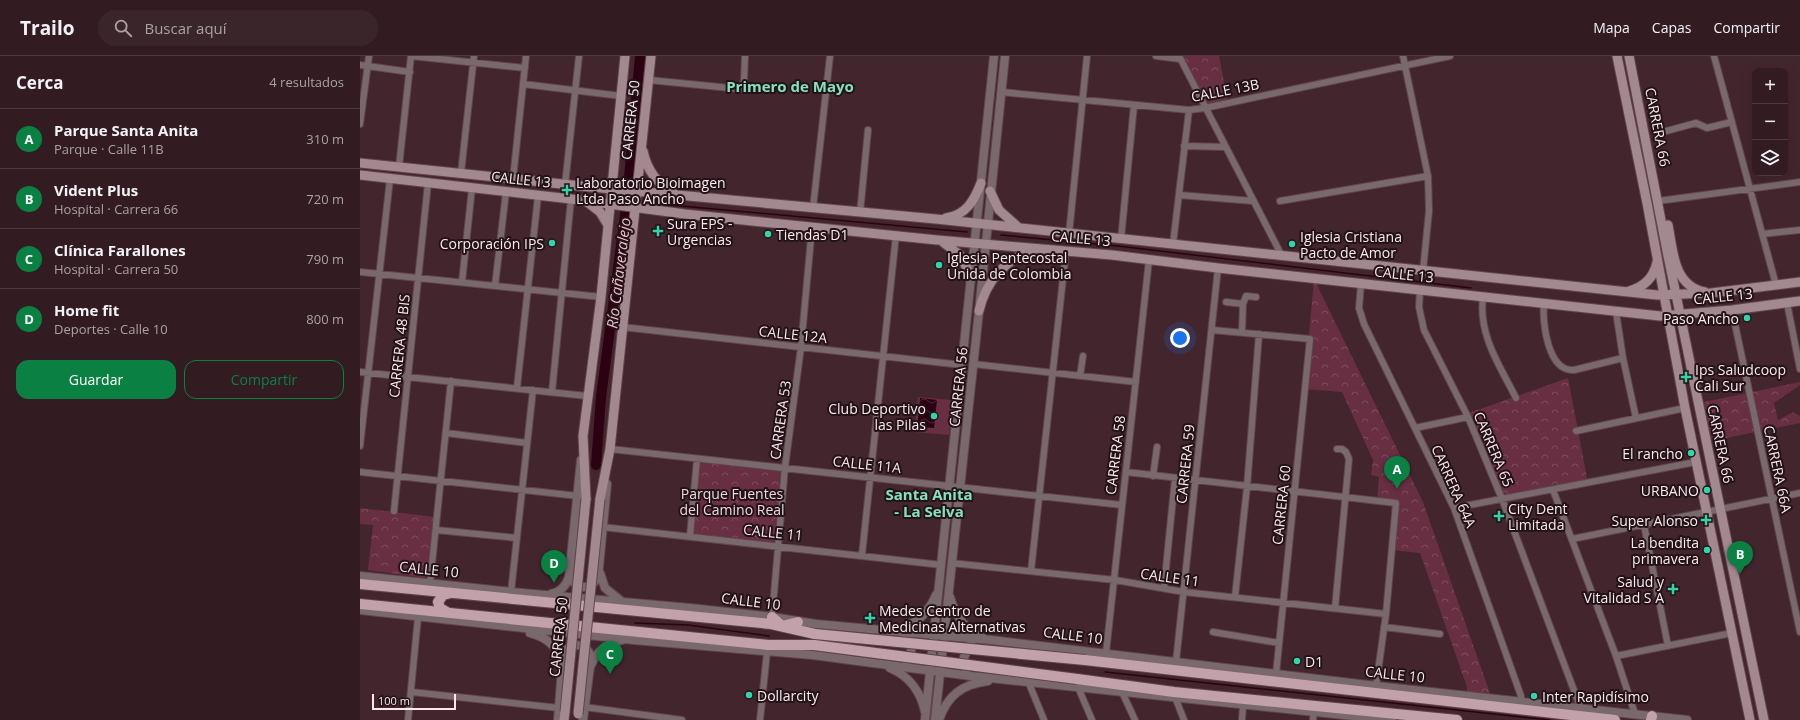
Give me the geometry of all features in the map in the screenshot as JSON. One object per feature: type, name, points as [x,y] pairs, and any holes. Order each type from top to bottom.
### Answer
[{"type":"main road","name":"CARRERA 50","points":[[562,713],[582,498],[583,436],[601,297],[608,225],[615,189],[614,172],[625,56]]},
{"type":"main road","name":"CARRERA 50","points":[[579,718],[600,499],[610,449],[633,226],[633,207],[642,143],[651,56]]},
{"type":"main road","name":"CARRERA 66","points":[[1617,56],[1658,258],[1663,295],[1685,408],[1750,720]]},
{"type":"main road","name":"CARRERA 66","points":[[1630,56],[1680,315],[1764,720]]},
{"type":"main road","points":[[1628,111],[1640,109]]},
{"type":"main road","points":[[642,143],[644,155],[650,171],[662,185],[676,195]]},
{"type":"main road","name":"CALLE 13","points":[[360,163],[565,185],[987,224],[1069,234],[1663,295],[1711,293],[1800,282]]},
{"type":"main road","points":[[591,187],[606,182],[614,172]]},
{"type":"main road","name":"CALLE 13","points":[[360,175],[584,200],[655,210],[936,240],[1066,251],[1616,312],[1667,316],[1732,310],[1800,301]]},
{"type":"main road","points":[[472,188],[474,175]]},
{"type":"main road","points":[[936,219],[950,218],[966,209],[974,200],[981,183]]},
{"type":"main road","points":[[990,191],[999,210],[1018,228]]},
{"type":"main road","points":[[654,193],[649,196],[647,201],[649,206],[655,210]]},
{"type":"main road","points":[[584,200],[598,210],[608,225]]},
{"type":"main road","points":[[1658,201],[1665,208],[1677,271],[1692,286],[1702,291],[1711,293]]},
{"type":"main road","points":[[633,226],[642,215],[655,210]]},
{"type":"main road","points":[[936,240],[949,245],[956,251],[965,261],[970,274]]},
{"type":"main road","points":[[979,311],[988,287],[1000,270],[1017,257],[1038,249]]},
{"type":"main road","points":[[1627,292],[1640,287],[1648,280],[1654,272],[1658,258]]},
{"type":"main road","name":"CALLE 10","points":[[360,584],[782,626],[815,634],[1085,660],[1102,656],[1518,704],[1615,720]]},
{"type":"main road","points":[[451,613],[441,609],[438,602],[444,594],[453,593]]},
{"type":"main road","points":[[360,604],[451,613],[686,641],[768,648],[814,645],[1111,687],[1396,718],[1457,720]]},
{"type":"main road","points":[[772,617],[782,626],[798,622]]},
{"type":"street","points":[[360,124],[368,56]]},
{"type":"street","points":[[399,167],[411,56],[474,59],[525,68]]},
{"type":"street","points":[[513,179],[526,56]]},
{"type":"street","points":[[565,185],[579,56]]},
{"type":"street","points":[[649,80],[734,89],[742,88],[744,81],[745,56]]},
{"type":"street","points":[[813,208],[830,56]]},
{"type":"street","name":"CARRERA 56","points":[[937,655],[934,634],[970,274],[994,56]]},
{"type":"street","name":"CARRERA 56","points":[[925,720],[931,671],[944,635],[1005,56]]},
{"type":"street","points":[[1069,234],[1087,56]]},
{"type":"street","points":[[1156,56],[1179,58],[1282,256]]},
{"type":"street","points":[[1403,56],[1428,176],[1429,211],[1423,271]]},
{"type":"street","name":"CALLE 13B","points":[[1001,92],[1188,110],[1205,108],[1449,56]]},
{"type":"street","points":[[1714,56],[1776,285]]},
{"type":"street","points":[[461,173],[474,59]]},
{"type":"street","points":[[360,66],[410,72]]},
{"type":"street","points":[[523,84],[621,96]]},
{"type":"street","points":[[1121,239],[1134,105]]},
{"type":"street","points":[[1174,244],[1188,110]]},
{"type":"street","points":[[1659,133],[1696,123],[1707,128],[1732,122]]},
{"type":"street","points":[[860,213],[868,130]]},
{"type":"street","points":[[1184,146],[1225,147]]},
{"type":"street","points":[[1280,201],[1428,176]]},
{"type":"street","points":[[360,446],[390,179]]},
{"type":"street","points":[[1658,201],[1800,182]]},
{"type":"street","name":"CARRERA 48 BIS","points":[[394,511],[428,183]]},
{"type":"street","points":[[462,282],[472,188]]},
{"type":"street","points":[[495,286],[506,192]]},
{"type":"street","points":[[1179,195],[1253,201]]},
{"type":"street","points":[[517,388],[538,196]]},
{"type":"street","points":[[552,392],[571,199]]},
{"type":"street","name":"CARRERA 53","points":[[772,617],[785,467],[801,347],[812,227]]},
{"type":"street","points":[[1762,234],[1800,230]]},
{"type":"street","points":[[862,555],[896,235]]},
{"type":"street","points":[[1031,571],[1066,251]]},
{"type":"street","name":"CARRERA 58","points":[[1102,656],[1115,580],[1149,260]]},
{"type":"street","name":"CARRERA 59","points":[[1176,662],[1218,268]]},
{"type":"street","points":[[360,272],[601,297]]},
{"type":"street","name":"CARRERA 64A","points":[[1361,284],[1359,308],[1364,324],[1454,508],[1521,696],[1518,704]]},
{"type":"street","name":"CARRERA 65","points":[[1420,290],[1419,307],[1424,330],[1468,417],[1502,499],[1582,709]]},
{"type":"street","points":[[1242,332],[1243,304],[1246,296],[1256,297]]},
{"type":"street","points":[[1483,297],[1481,314],[1485,336],[1516,398]]},
{"type":"street","points":[[1226,302],[1243,304]]},
{"type":"street","points":[[1787,302],[1800,369]]},
{"type":"street","points":[[1544,304],[1544,331],[1551,350],[1561,367],[1567,370],[1574,370],[1623,358]]},
{"type":"street","name":"CARRERA 66A","points":[[1732,310],[1800,632]]},
{"type":"street","points":[[1616,312],[1623,358],[1636,418]]},
{"type":"street","name":"CALLE 12A","points":[[622,328],[962,365]]},
{"type":"street","points":[[1212,330],[1259,334],[1247,486],[1235,597]]},
{"type":"street","name":"CARRERA 60","points":[[1259,334],[1310,339],[1279,642],[1271,676]]},
{"type":"street","points":[[1080,376],[1083,356]]},
{"type":"street","points":[[973,364],[1136,382]]},
{"type":"street","points":[[360,372],[587,396]]},
{"type":"street","points":[[430,583],[451,381]]},
{"type":"street","points":[[511,592],[533,390]]},
{"type":"street","points":[[1576,430],[1685,408]]},
{"type":"street","points":[[1415,428],[1468,417]]},
{"type":"street","points":[[446,433],[527,443]]},
{"type":"street","points":[[1153,476],[1157,447]]},
{"type":"street","name":"CALLE 11A","points":[[610,449],[870,476],[1122,505]]},
{"type":"street","name":"CARRERA 50","points":[[600,570],[602,526],[610,449]]},
{"type":"street","points":[[1335,608],[1349,459],[1346,452],[1342,449],[1337,449]]},
{"type":"street","points":[[690,536],[697,459]]},
{"type":"street","points":[[1454,508],[1696,462]]},
{"type":"street","points":[[360,472],[582,498]]},
{"type":"street","points":[[1126,472],[1396,503],[1386,614],[1376,686]]},
{"type":"street","points":[[1164,588],[1175,478]]},
{"type":"street","points":[[1553,490],[1616,656],[1635,714]]},
{"type":"street","points":[[1572,539],[1800,493]]},
{"type":"street","name":"CARRERA 50","points":[[546,595],[555,593],[564,587],[569,577],[569,569],[582,498]]},
{"type":"street","points":[[1644,525],[1668,646]]},
{"type":"street","name":"CALLE 11","points":[[602,526],[942,564]]},
{"type":"street","points":[[436,530],[517,538]]},
{"type":"street","name":"CALLE 11","points":[[951,563],[1115,580],[1184,592],[1386,614]]},
{"type":"street","points":[[569,569],[571,579],[575,584],[582,587],[595,583],[600,570]]},
{"type":"street","points":[[600,570],[602,581],[608,591],[616,598],[628,603]]},
{"type":"street","name":"CALLE 10","points":[[360,576],[772,617],[798,622],[991,640],[1102,656],[1176,662],[1271,676],[1376,686],[1518,704],[1635,714],[1652,718],[1687,720]]},
{"type":"street","points":[[887,630],[910,625],[919,619],[933,604],[940,577]]},
{"type":"street","points":[[949,585],[952,606],[964,625],[981,637],[991,640]]},
{"type":"street","points":[[360,610],[634,640]]},
{"type":"street","points":[[408,720],[412,692],[418,617]]},
{"type":"street","points":[[502,626],[536,634],[547,640],[558,653],[562,668]]},
{"type":"street","points":[[1384,627],[1440,634]]},
{"type":"street","points":[[899,667],[909,660],[912,647],[906,636],[901,632]]},
{"type":"street","points":[[910,632],[926,643],[950,668],[967,675]]},
{"type":"street","points":[[1213,632],[1279,642]]},
{"type":"street","points":[[1616,656],[1732,633]]},
{"type":"street","points":[[907,668],[923,664],[952,644],[968,638]]},
{"type":"street","points":[[967,675],[964,657],[968,648],[981,639]]},
{"type":"street","points":[[590,670],[595,657],[604,647],[617,641],[686,641]]},
{"type":"street","points":[[562,668],[563,655],[567,649],[572,645],[579,645],[585,648],[589,653],[590,670]]},
{"type":"street","points":[[760,720],[768,648],[884,666],[1028,681],[1078,683],[1092,720]]},
{"type":"street","points":[[935,720],[940,672],[937,655]]},
{"type":"street","points":[[884,666],[903,675],[914,686],[922,700],[925,720]]},
{"type":"street","name":"CARRERA 50","points":[[558,720],[562,713],[562,668]]},
{"type":"street","name":"CARRERA 50","points":[[579,718],[584,707],[590,670]]},
{"type":"street","points":[[940,720],[948,700],[962,688],[977,682],[1006,679]]},
{"type":"street","points":[[1028,681],[1044,720]]},
{"type":"street","points":[[1111,687],[1122,692],[1243,705],[1278,705],[1313,716],[1367,719],[1396,718]]},
{"type":"street","points":[[412,692],[562,713]]},
{"type":"street","points":[[1122,692],[1135,720]]},
{"type":"street","points":[[1175,697],[1184,720]]},
{"type":"street","points":[[1242,720],[1243,705]]},
{"type":"street","points":[[584,707],[682,720]]},
{"type":"green space","points":[[1179,56],[1219,56],[1228,103],[1205,108]]},
{"type":"green space","points":[[1314,279],[1423,502],[1492,699],[1468,696],[1467,687],[1420,553],[1392,550],[1396,503],[1377,501],[1379,477],[1371,475],[1373,460],[1342,392],[1304,389]]},
{"type":"green space","points":[[1568,378],[1588,483],[1502,499],[1466,414]]},
{"type":"green space","points":[[1800,382],[1800,385],[1774,403],[1778,420],[1793,412],[1800,416],[1800,423],[1712,441],[1704,402]]},
{"type":"green space","name":"Club Deportivo las Pilas","points":[[918,397],[953,400],[949,435],[914,432]]},
{"type":"green space","name":"Parque Fuentes del Camino Real","points":[[697,459],[785,467],[779,545],[690,536]]},
{"type":"green space","points":[[360,508],[435,517],[426,578],[368,570],[373,525],[360,524]]},
{"type":"water","points":[[920,398],[937,400],[934,428],[917,427]]},
{"type":"waterway","name":"Río Cañaveralejo","points":[[596,465],[601,397],[627,200],[640,56]]},
{"type":"waterway","points":[[659,204],[967,232]]},
{"type":"waterway","points":[[1001,235],[1118,246],[1471,288]]},
{"type":"waterway","points":[[635,623],[688,625],[769,636]]},
{"type":"waterway","points":[[1105,672],[1550,720]]},
{"type":"place","name":"Laboratorio Bioimagen Ltda Paso Ancho","points":[[567,190]]},
{"type":"place","name":"Sura EPS - Urgencias","points":[[658,231]]},
{"type":"place","name":"Tiendas D1","points":[[768,234]]},
{"type":"place","name":"Corporación IPS","points":[[552,243]]},
{"type":"place","name":"Iglesia Cristiana Pacto de Amor","points":[[1292,244]]},
{"type":"place","name":"Iglesia Pentecostal Unida de Colombia","points":[[939,265]]},
{"type":"place","name":"Paso Ancho","points":[[1747,318]]},
{"type":"place","name":"Ips Saludcoop Cali Sur","points":[[1686,377]]},
{"type":"place","name":"Club Deportivo las Pilas","points":[[934,416]]},
{"type":"place","name":"El rancho","points":[[1691,453]]},
{"type":"place","name":"Parque Santa Anita","points":[[1397,489]]},
{"type":"place","name":"URBANO","points":[[1707,490]]},
{"type":"place","name":"City Dent Limitada","points":[[1499,516]]},
{"type":"place","name":"Super Alonso","points":[[1706,520]]},
{"type":"place","name":"La bendita primavera","points":[[1707,550]]},
{"type":"place","name":"Vident Plus","points":[[1740,574]]},
{"type":"place","name":"Home fit","points":[[554,583]]},
{"type":"place","name":"Salud y Vitalidad S A","points":[[1673,589]]},
{"type":"place","name":"Medes Centro de Medicinas Alternativas","points":[[870,618]]},
{"type":"place","name":"D1","points":[[1297,661]]},
{"type":"place","name":"Clínica Farallones","points":[[610,674]]},
{"type":"place","name":"Dollarcity","points":[[749,695]]},
{"type":"place","name":"Inter Rapidísimo","points":[[1534,696]]},
{"type":"district","name":"Primero de Mayo","points":[[790,86]]},
{"type":"district","name":"Santa Anita - La Selva","points":[[929,502]]}]
